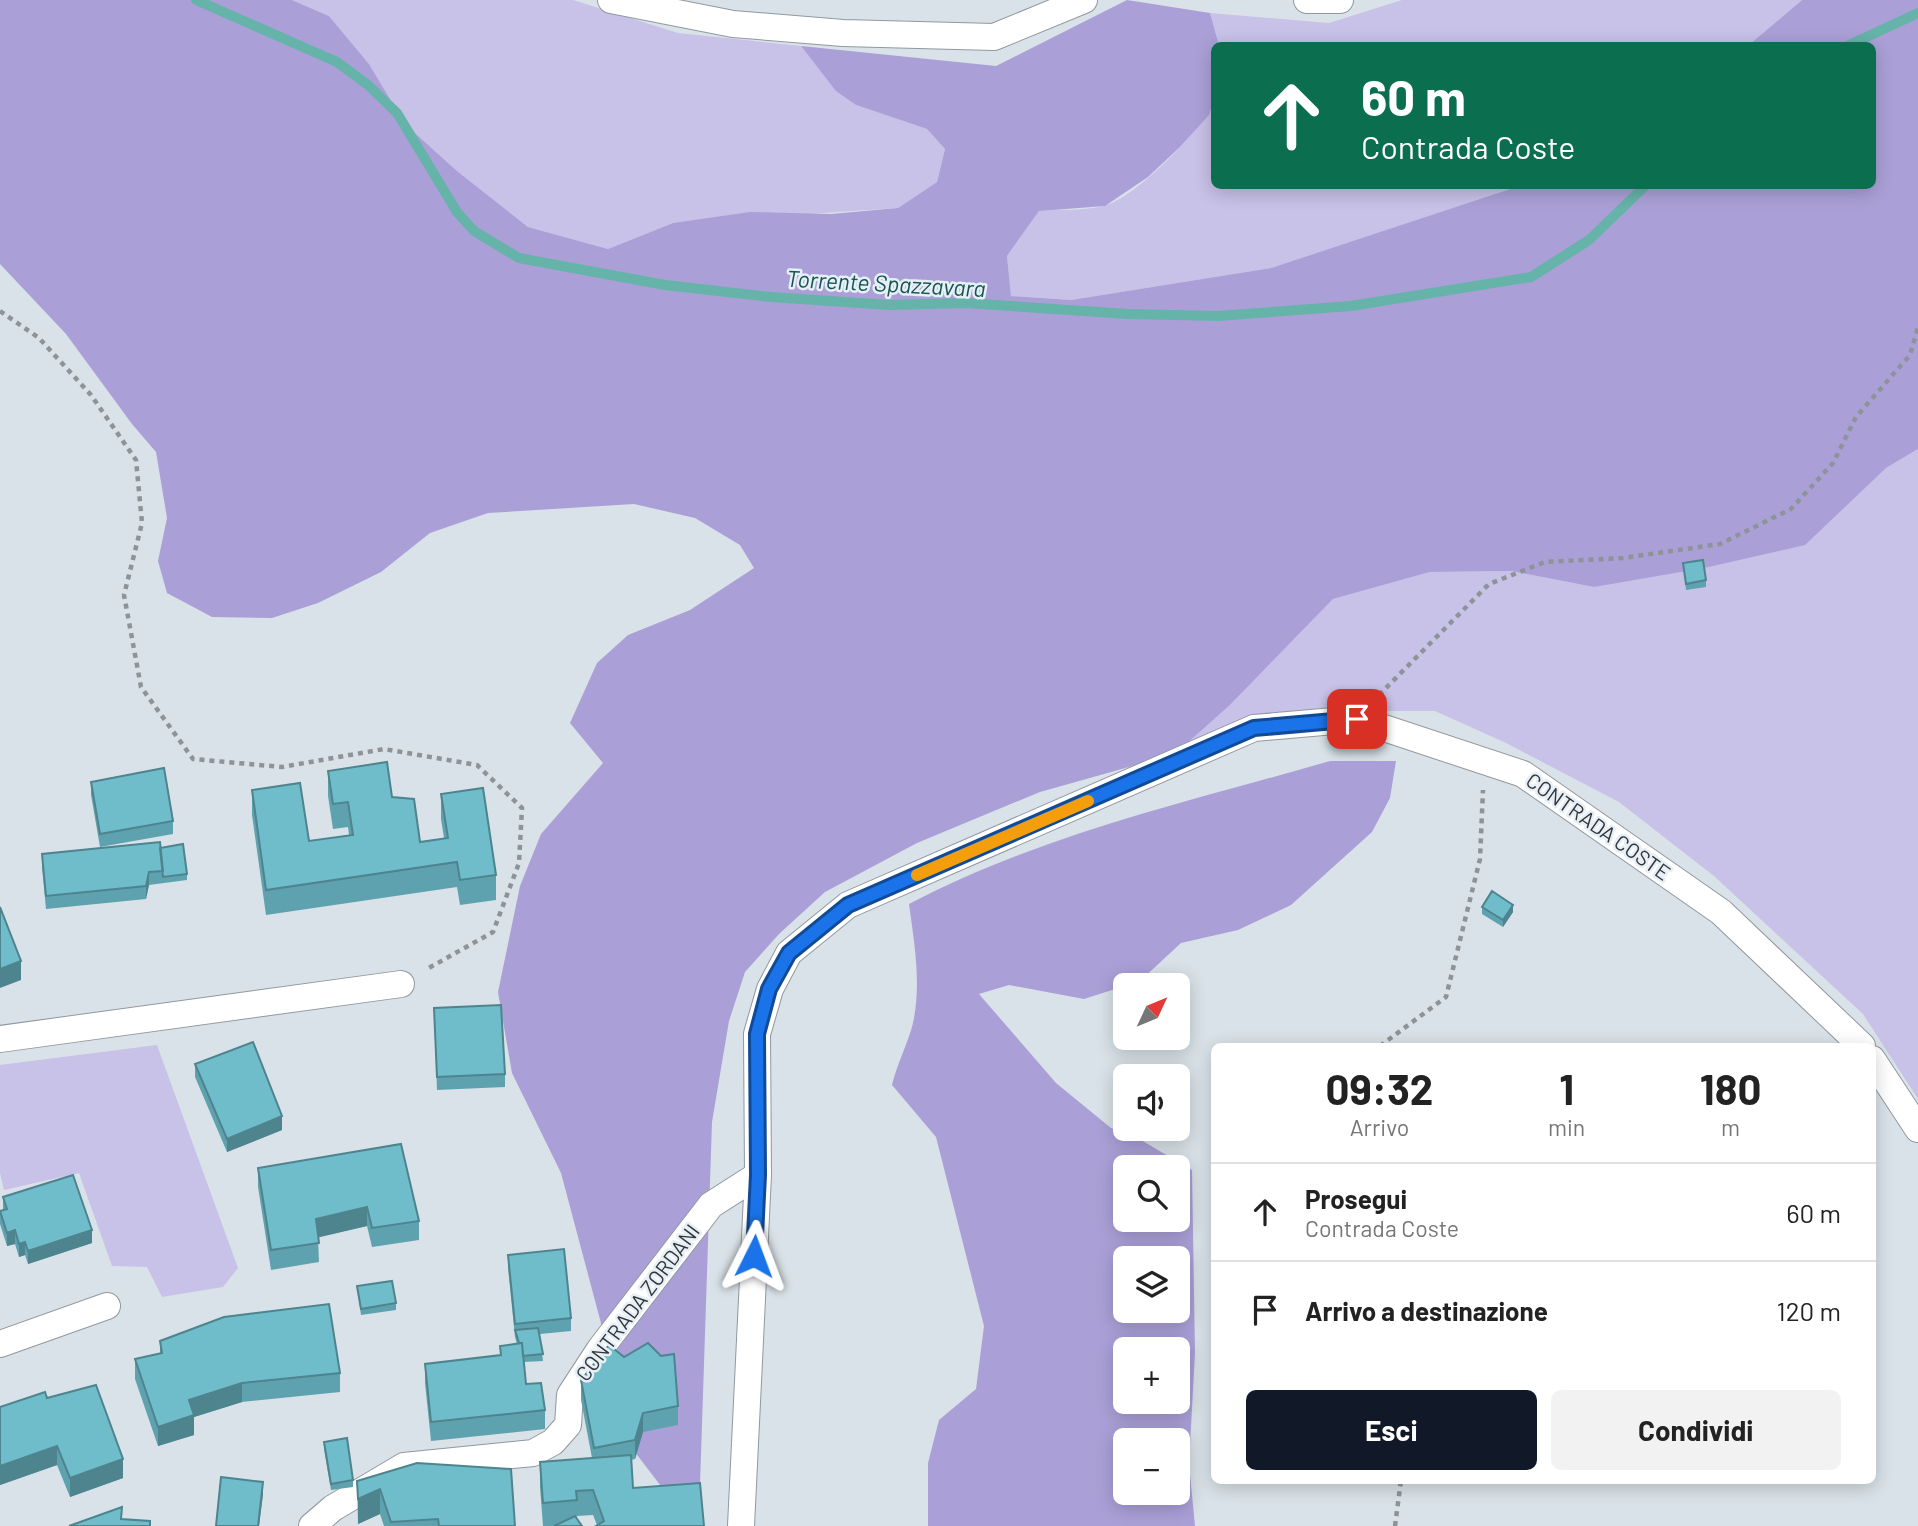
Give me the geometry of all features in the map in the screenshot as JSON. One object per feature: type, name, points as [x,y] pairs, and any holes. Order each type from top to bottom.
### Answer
[{"type":"street","points":[[611,0],[733,24],[843,33],[994,37],[1084,0]]},
{"type":"street","points":[[1307,0],[1340,0]]},
{"type":"street","name":"CONTRADA COSTE","points":[[758,1175],[757,1034],[769,989],[789,953],[848,905],[1254,728],[1357,719],[1523,774],[1721,912],[1859,1043]]},
{"type":"street","points":[[0,1039],[401,984]]},
{"type":"street","points":[[1876,1065],[1918,1129]]},
{"type":"street","points":[[741,1526],[758,1175]]},
{"type":"street","name":"CONTRADA ZORDANI","points":[[312,1526],[332,1508],[404,1466],[533,1453],[553,1442],[568,1425],[570,1395],[600,1349],[711,1205],[758,1175]]},
{"type":"street","points":[[0,1344],[107,1306]]},
{"type":"path","points":[[0,311],[38,338],[73,376],[136,460],[142,523],[124,595],[141,687],[193,759],[282,767],[384,750],[477,765],[522,808],[519,863],[493,932],[401,984]]},
{"type":"path","points":[[1357,719],[1489,584],[1545,562],[1623,558],[1720,544],[1791,509],[1833,463],[1856,417],[1910,355],[1918,327]]},
{"type":"path","points":[[1384,1043],[1446,996],[1480,859],[1484,788]]},
{"type":"path","points":[[1395,1526],[1400,1484]]},
{"type":"shaded area","points":[[0,0],[292,0],[329,16],[369,64],[405,124],[457,171],[528,227],[608,249],[673,223],[750,212],[831,214],[898,208],[937,182],[945,149],[927,129],[856,105],[836,91],[801,46],[996,66],[1127,0],[1210,13],[1218,42],[1211,42],[1209,115],[1148,177],[1105,206],[1039,211],[1007,256],[1011,296],[1071,300],[1271,268],[1510,189],[1876,189],[1876,42],[1753,42],[1802,0],[1918,0],[1918,449],[1886,468],[1805,545],[1704,568],[1594,587],[1511,571],[1430,572],[1333,599],[1230,705],[1175,754],[1040,792],[917,843],[825,892],[779,934],[745,972],[729,1021],[712,1122],[700,1485],[670,1498],[628,1443],[610,1357],[561,1173],[512,1073],[498,992],[520,886],[541,834],[603,763],[570,723],[597,663],[628,635],[690,610],[754,568],[740,545],[695,518],[634,504],[488,513],[430,533],[381,572],[318,603],[272,618],[212,617],[167,593],[158,561],[167,518],[156,452],[132,424],[66,334],[0,264]]},
{"type":"shaded area","points":[[292,0],[573,0],[678,33],[801,46],[836,90],[856,105],[927,129],[945,149],[937,182],[898,208],[673,223],[608,249],[528,227],[457,171],[405,124],[369,64],[329,16]]},
{"type":"shaded area","points":[[1402,0],[1802,0],[1754,42],[1218,42],[1210,13],[1329,23]]},
{"type":"shaded area","points":[[1211,106],[1211,189],[1510,189],[1271,268],[1071,300],[1011,296],[1007,256],[1039,211],[1096,208],[1117,200],[1150,177],[1167,161]]},
{"type":"shaded area","points":[[1918,449],[1918,1099],[1863,1014],[1714,876],[1619,802],[1506,743],[1435,711],[1324,711],[1175,754],[1230,705],[1333,599],[1430,572],[1511,571],[1594,587],[1641,577],[1846,504],[1886,468]]},
{"type":"shaded area","points":[[1330,761],[1396,761],[1390,798],[1372,832],[1291,905],[1238,930],[1181,943],[1149,973],[1113,973],[1113,990],[1084,999],[1009,985],[979,994],[1056,1083],[1113,1129],[1113,1141],[1143,1141],[1166,1155],[1113,1155],[1113,1232],[1190,1232],[1190,1169],[1192,1170],[1195,1353],[1190,1446],[1190,1428],[1113,1428],[1113,1505],[1190,1505],[1190,1474],[1195,1526],[928,1526],[928,1463],[939,1420],[976,1389],[984,1326],[936,1137],[892,1085],[912,1025],[916,1004],[916,961],[909,904],[1010,858],[1169,806]]},
{"type":"shaded area","points":[[157,1045],[238,1268],[223,1287],[162,1297],[147,1267],[112,1266],[79,1173],[4,1190],[0,1173],[0,1065]]},
{"type":"building","points":[[1703,560],[1706,580],[1686,584],[1683,563]]},
{"type":"building","points":[[387,762],[392,797],[414,799],[420,842],[448,838],[441,794],[483,788],[496,875],[460,880],[457,862],[266,890],[252,790],[300,783],[309,841],[353,835],[348,802],[333,804],[328,771]]},
{"type":"building","points":[[164,768],[173,821],[100,834],[91,782]]},
{"type":"building","points":[[160,842],[163,871],[149,872],[146,886],[46,896],[42,854]]},
{"type":"building","points":[[183,844],[187,874],[163,877],[160,848]]},
{"type":"building","points":[[1492,891],[1513,905],[1503,920],[1482,907]]},
{"type":"building","points":[[0,907],[21,961],[0,969]]},
{"type":"building","points":[[501,1005],[505,1074],[437,1077],[434,1008]]},
{"type":"building","points":[[253,1042],[282,1116],[227,1139],[195,1064]]},
{"type":"building","points":[[401,1144],[419,1221],[372,1228],[367,1207],[316,1219],[319,1243],[271,1250],[258,1168]]},
{"type":"building","points":[[73,1175],[92,1230],[28,1251],[25,1242],[19,1244],[15,1230],[7,1233],[0,1211],[7,1209],[3,1197]]},
{"type":"building","points":[[564,1249],[571,1318],[515,1324],[508,1255]]},
{"type":"building","points":[[392,1281],[396,1303],[361,1309],[357,1286]]},
{"type":"building","points":[[329,1304],[340,1373],[242,1383],[189,1400],[194,1415],[158,1427],[135,1359],[162,1353],[160,1341],[224,1317]]},
{"type":"building","points":[[538,1328],[543,1354],[523,1356],[522,1343],[519,1343],[515,1330]]},
{"type":"building","points":[[522,1343],[526,1384],[541,1383],[545,1410],[431,1422],[425,1364],[501,1355],[500,1346]]},
{"type":"building","points":[[648,1343],[661,1356],[674,1354],[678,1406],[643,1413],[635,1440],[594,1448],[581,1380],[609,1345],[624,1357]]},
{"type":"building","points":[[96,1385],[123,1459],[70,1478],[57,1446],[0,1466],[0,1407],[45,1392],[47,1398]]},
{"type":"building","points":[[347,1438],[353,1480],[331,1484],[324,1442]]},
{"type":"building","points":[[631,1455],[633,1488],[700,1483],[704,1526],[596,1526],[604,1521],[593,1490],[576,1491],[577,1500],[543,1503],[540,1462]]},
{"type":"building","points":[[417,1463],[511,1469],[515,1526],[439,1526],[438,1519],[391,1522],[380,1489],[358,1499],[357,1481]]},
{"type":"building","points":[[221,1477],[263,1482],[258,1526],[216,1526]]},
{"type":"building","points":[[122,1507],[121,1519],[150,1521],[150,1526],[69,1526]]},
{"type":"building","points":[[575,1516],[582,1526],[554,1526]]},
{"type":"waterway","name":"Torrente Spazzavara","points":[[196,0],[337,62],[368,85],[397,113],[457,212],[474,231],[519,258],[665,285],[771,297],[889,305],[966,303],[1128,314],[1218,316],[1351,306],[1531,277],[1589,240],[1642,189]]},
{"type":"waterway","name":"Torrente Spazzavara","points":[[1856,42],[1918,13]]},
{"type":"slow traffic","points":[[917,875],[1088,801]]},
{"type":"route","points":[[754,1256],[758,1175],[757,1034],[769,989],[789,953],[848,905],[1254,728],[1357,719]]}]
